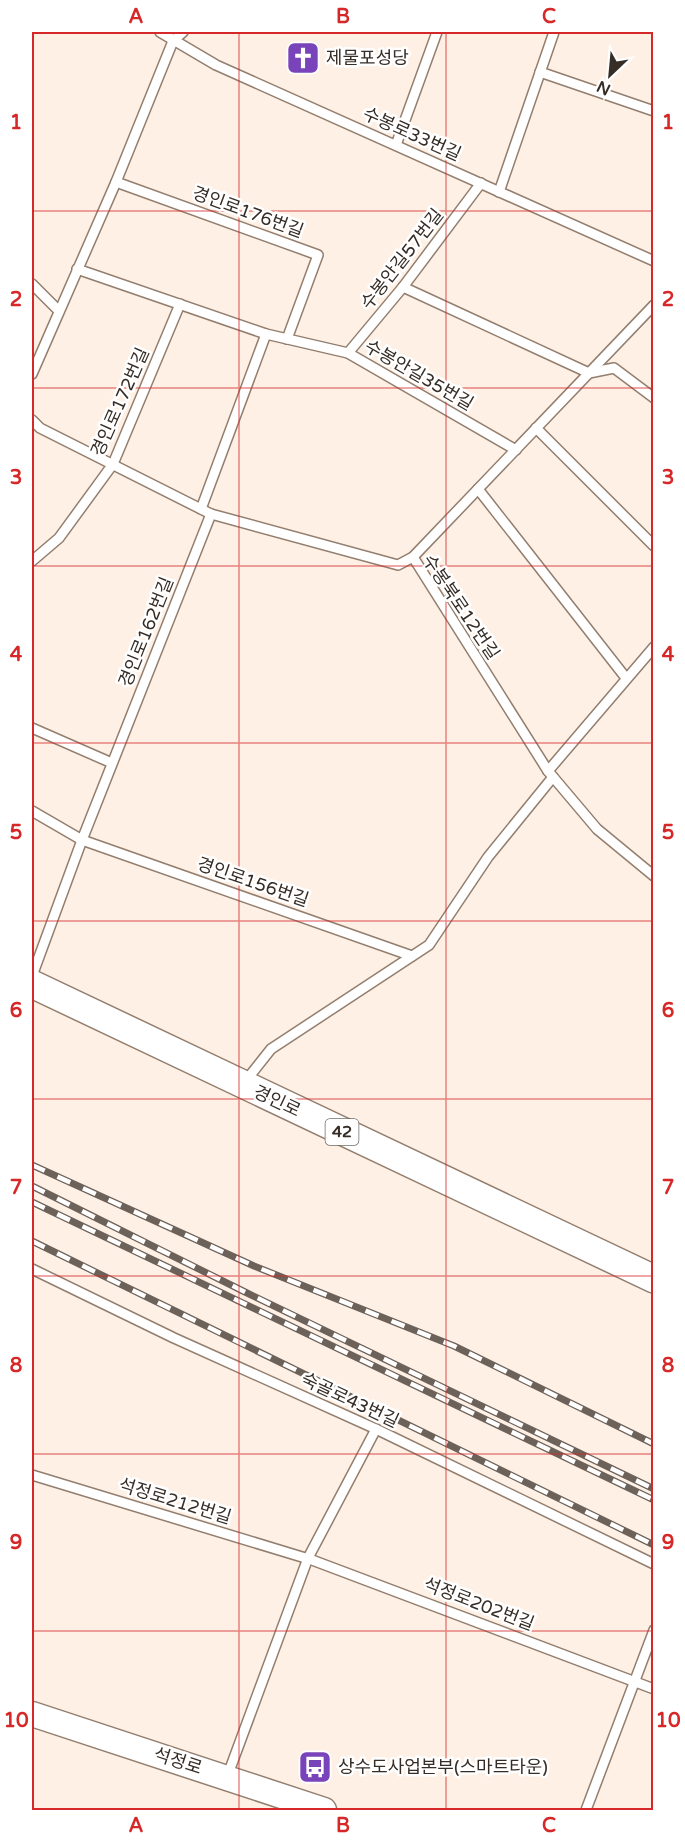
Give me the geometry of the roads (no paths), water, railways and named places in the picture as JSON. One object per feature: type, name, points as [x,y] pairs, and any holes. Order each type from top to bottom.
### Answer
[{"type":"main road","name":"경인로","points":[[32,984],[654,1279]]},
{"type":"main road","name":"석정로","points":[[32,1714],[324,1810]]},
{"type":"lane","name":"수봉로33번길","points":[[160,32],[216,65],[654,261]]},
{"type":"lane","points":[[32,374],[116,182],[173,41],[183,32]]},
{"type":"lane","points":[[396,145],[437,32]]},
{"type":"lane","points":[[499,192],[554,32]]},
{"type":"lane","points":[[540,72],[654,111]]},
{"type":"lane","name":"경인로176번길","points":[[116,182],[318,255],[287,339]]},
{"type":"lane","name":"수봉안길57번길","points":[[348,353],[403,287],[481,183]]},
{"type":"lane","points":[[77,269],[266,334],[201,509]]},
{"type":"lane","points":[[32,284],[59,311]]},
{"type":"lane","points":[[403,287],[589,373],[614,368],[654,398]]},
{"type":"lane","name":"경인로172번길","points":[[32,561],[59,538],[113,464],[180,304]]},
{"type":"lane","points":[[413,557],[654,305]]},
{"type":"lane","name":"수봉안길35번길","points":[[266,334],[348,353],[516,450]]},
{"type":"lane","name":"수봉북로12번길","points":[[32,420],[40,428],[211,514],[384,563],[398,565],[413,557],[551,774],[597,829],[654,876]]},
{"type":"lane","points":[[536,428],[654,546]]},
{"type":"lane","points":[[478,489],[626,678]]},
{"type":"lane","name":"경인로162번길","points":[[32,976],[82,840],[211,514]]},
{"type":"lane","points":[[242,1084],[271,1049],[429,945],[488,858],[551,774],[626,678],[654,647]]},
{"type":"lane","points":[[32,728],[112,763]]},
{"type":"lane","points":[[32,812],[82,840]]},
{"type":"lane","name":"경인로156번길","points":[[82,840],[412,956]]},
{"type":"lane","name":"숙골로43번길","points":[[32,1269],[174,1338],[376,1429],[654,1564]]},
{"type":"lane","points":[[227,1778],[310,1559],[376,1429]]},
{"type":"lane","name":"석정로212번길","points":[[32,1475],[310,1559]]},
{"type":"lane","name":"석정로202번길","points":[[310,1559],[654,1689]]},
{"type":"lane","points":[[586,1810],[654,1630]]},
{"type":"railway","points":[[32,1165],[254,1266],[454,1346],[654,1444]]},
{"type":"railway","points":[[32,1186],[243,1291],[654,1489]]},
{"type":"railway","points":[[32,1202],[654,1500]]},
{"type":"railway","points":[[32,1241],[654,1545]]},
{"type":"place","name":"제물포성당","points":[[303,58]]},
{"type":"place","name":"상수도사업본부(스마트타운)","points":[[315,1767]]}]
